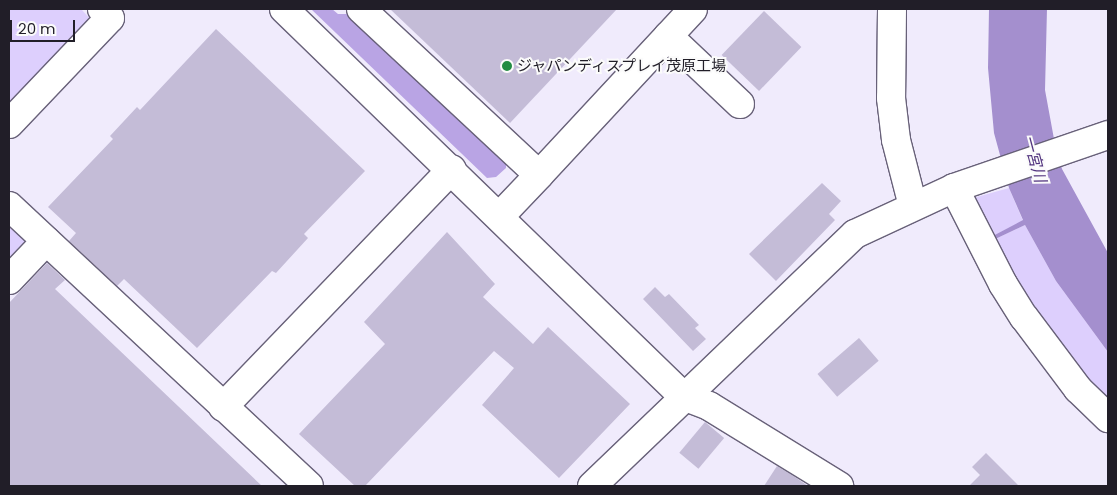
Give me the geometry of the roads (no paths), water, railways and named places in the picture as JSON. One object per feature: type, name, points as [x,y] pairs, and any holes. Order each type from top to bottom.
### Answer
[{"type":"street","points":[[9,124],[110,18],[102,9]]},
{"type":"street","points":[[284,9],[452,169],[683,396],[709,406],[839,486]]},
{"type":"street","points":[[362,9],[539,174]]},
{"type":"street","points":[[500,216],[693,9]]},
{"type":"street","points":[[892,9],[891,98],[896,140],[913,206]]},
{"type":"street","points":[[668,36],[740,104]]},
{"type":"street","points":[[592,486],[683,396],[855,234],[958,186],[1108,134]]},
{"type":"street","points":[[224,407],[452,169]]},
{"type":"street","points":[[958,186],[1024,317],[1078,389],[1108,418]]},
{"type":"street","points":[[9,206],[309,486]]},
{"type":"street","points":[[9,280],[46,241]]},
{"type":"water","name":"一宮川","points":[[989,9],[1047,9],[1045,90],[1054,139],[1062,169],[1108,253],[1108,352],[1056,281],[1025,225],[991,241],[989,238],[1023,220],[1009,188],[994,133],[988,68]]},
{"type":"place","name":"ジャパンディスプレイ茂原工場","points":[[507,66]]}]
